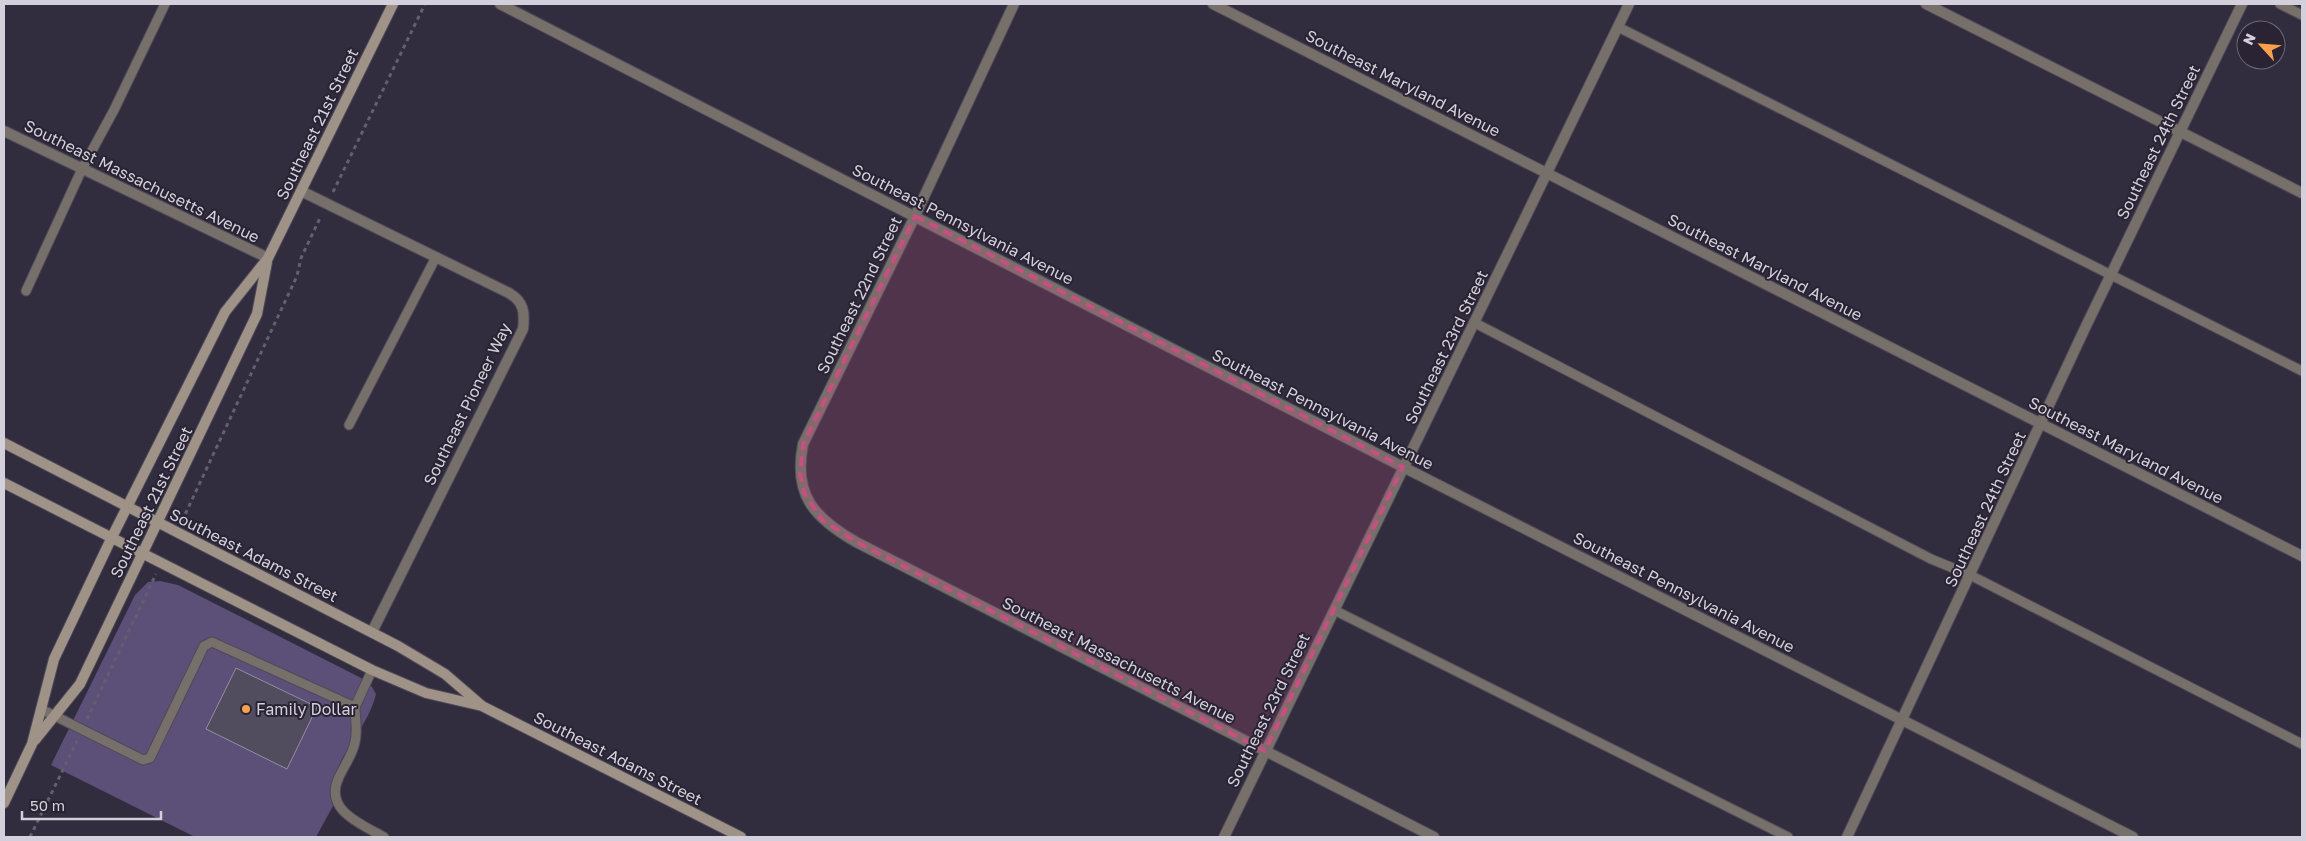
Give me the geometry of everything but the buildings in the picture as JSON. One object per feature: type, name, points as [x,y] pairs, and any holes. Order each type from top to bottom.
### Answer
[{"type":"main road","name":"Southeast 21st Street","points":[[4,804],[32,744],[54,658],[127,506],[225,312],[268,258],[393,4]]},
{"type":"main road","name":"Southeast 21st Street","points":[[32,744],[80,684],[257,314],[268,258]]},
{"type":"main road","name":"Southeast Adams Street","points":[[4,443],[372,632],[445,674],[482,706]]},
{"type":"main road","name":"Southeast Adams Street","points":[[4,482],[372,670],[426,693],[482,706],[741,837]]},
{"type":"street","name":"Southeast Pennsylvania Avenue","points":[[500,4],[1403,467],[2134,837]]},
{"type":"street","name":"Southeast 22nd Street","points":[[804,493],[800,474],[803,444],[915,216],[1014,4]]},
{"type":"street","name":"Southeast Maryland Avenue","points":[[1213,4],[2302,556]]},
{"type":"street","name":"Southeast 23rd Street","points":[[1224,837],[1630,4]]},
{"type":"street","points":[[1926,4],[2302,193]]},
{"type":"street","name":"Southeast 24th Street","points":[[1847,837],[1904,720],[2112,274],[2242,4]]},
{"type":"street","name":"Southeast Massachusetts Avenue","points":[[4,131],[268,258]]},
{"type":"street","name":"Southeast Pioneer Way","points":[[301,191],[519,299],[525,312],[523,329],[372,632]]},
{"type":"street","name":"Southeast Massachusetts Avenue","points":[[804,493],[810,506],[822,520],[856,542],[1434,837]]},
{"type":"lane","points":[[26,291],[82,169],[114,110],[165,4]]},
{"type":"lane","points":[[2280,4],[2302,15]]},
{"type":"lane","points":[[1618,27],[2302,371]]},
{"type":"lane","points":[[349,425],[436,257]]},
{"type":"lane","points":[[1476,322],[1931,559],[1970,575],[2302,744]]},
{"type":"lane","points":[[1334,610],[1788,837]]},
{"type":"lane","points":[[41,709],[143,760],[150,758],[204,646],[212,642],[355,707]]},
{"type":"lane","points":[[372,670],[355,707],[355,742],[335,788],[340,810],[348,817],[384,837]]},
{"type":"path","points":[[177,532],[293,285],[301,258],[425,4]]},
{"type":"path","points":[[30,837],[162,563]]},
{"type":"highlighted area","points":[[915,216],[1403,467],[1265,751],[856,542],[822,520],[804,493],[800,474],[803,444]]},
{"type":"shaded area","points":[[160,581],[178,585],[369,682],[376,694],[372,706],[339,765],[330,790],[333,806],[316,837],[195,837],[51,765],[135,595],[148,582]]},
{"type":"place","name":"Family Dollar","points":[[246,709]]}]
